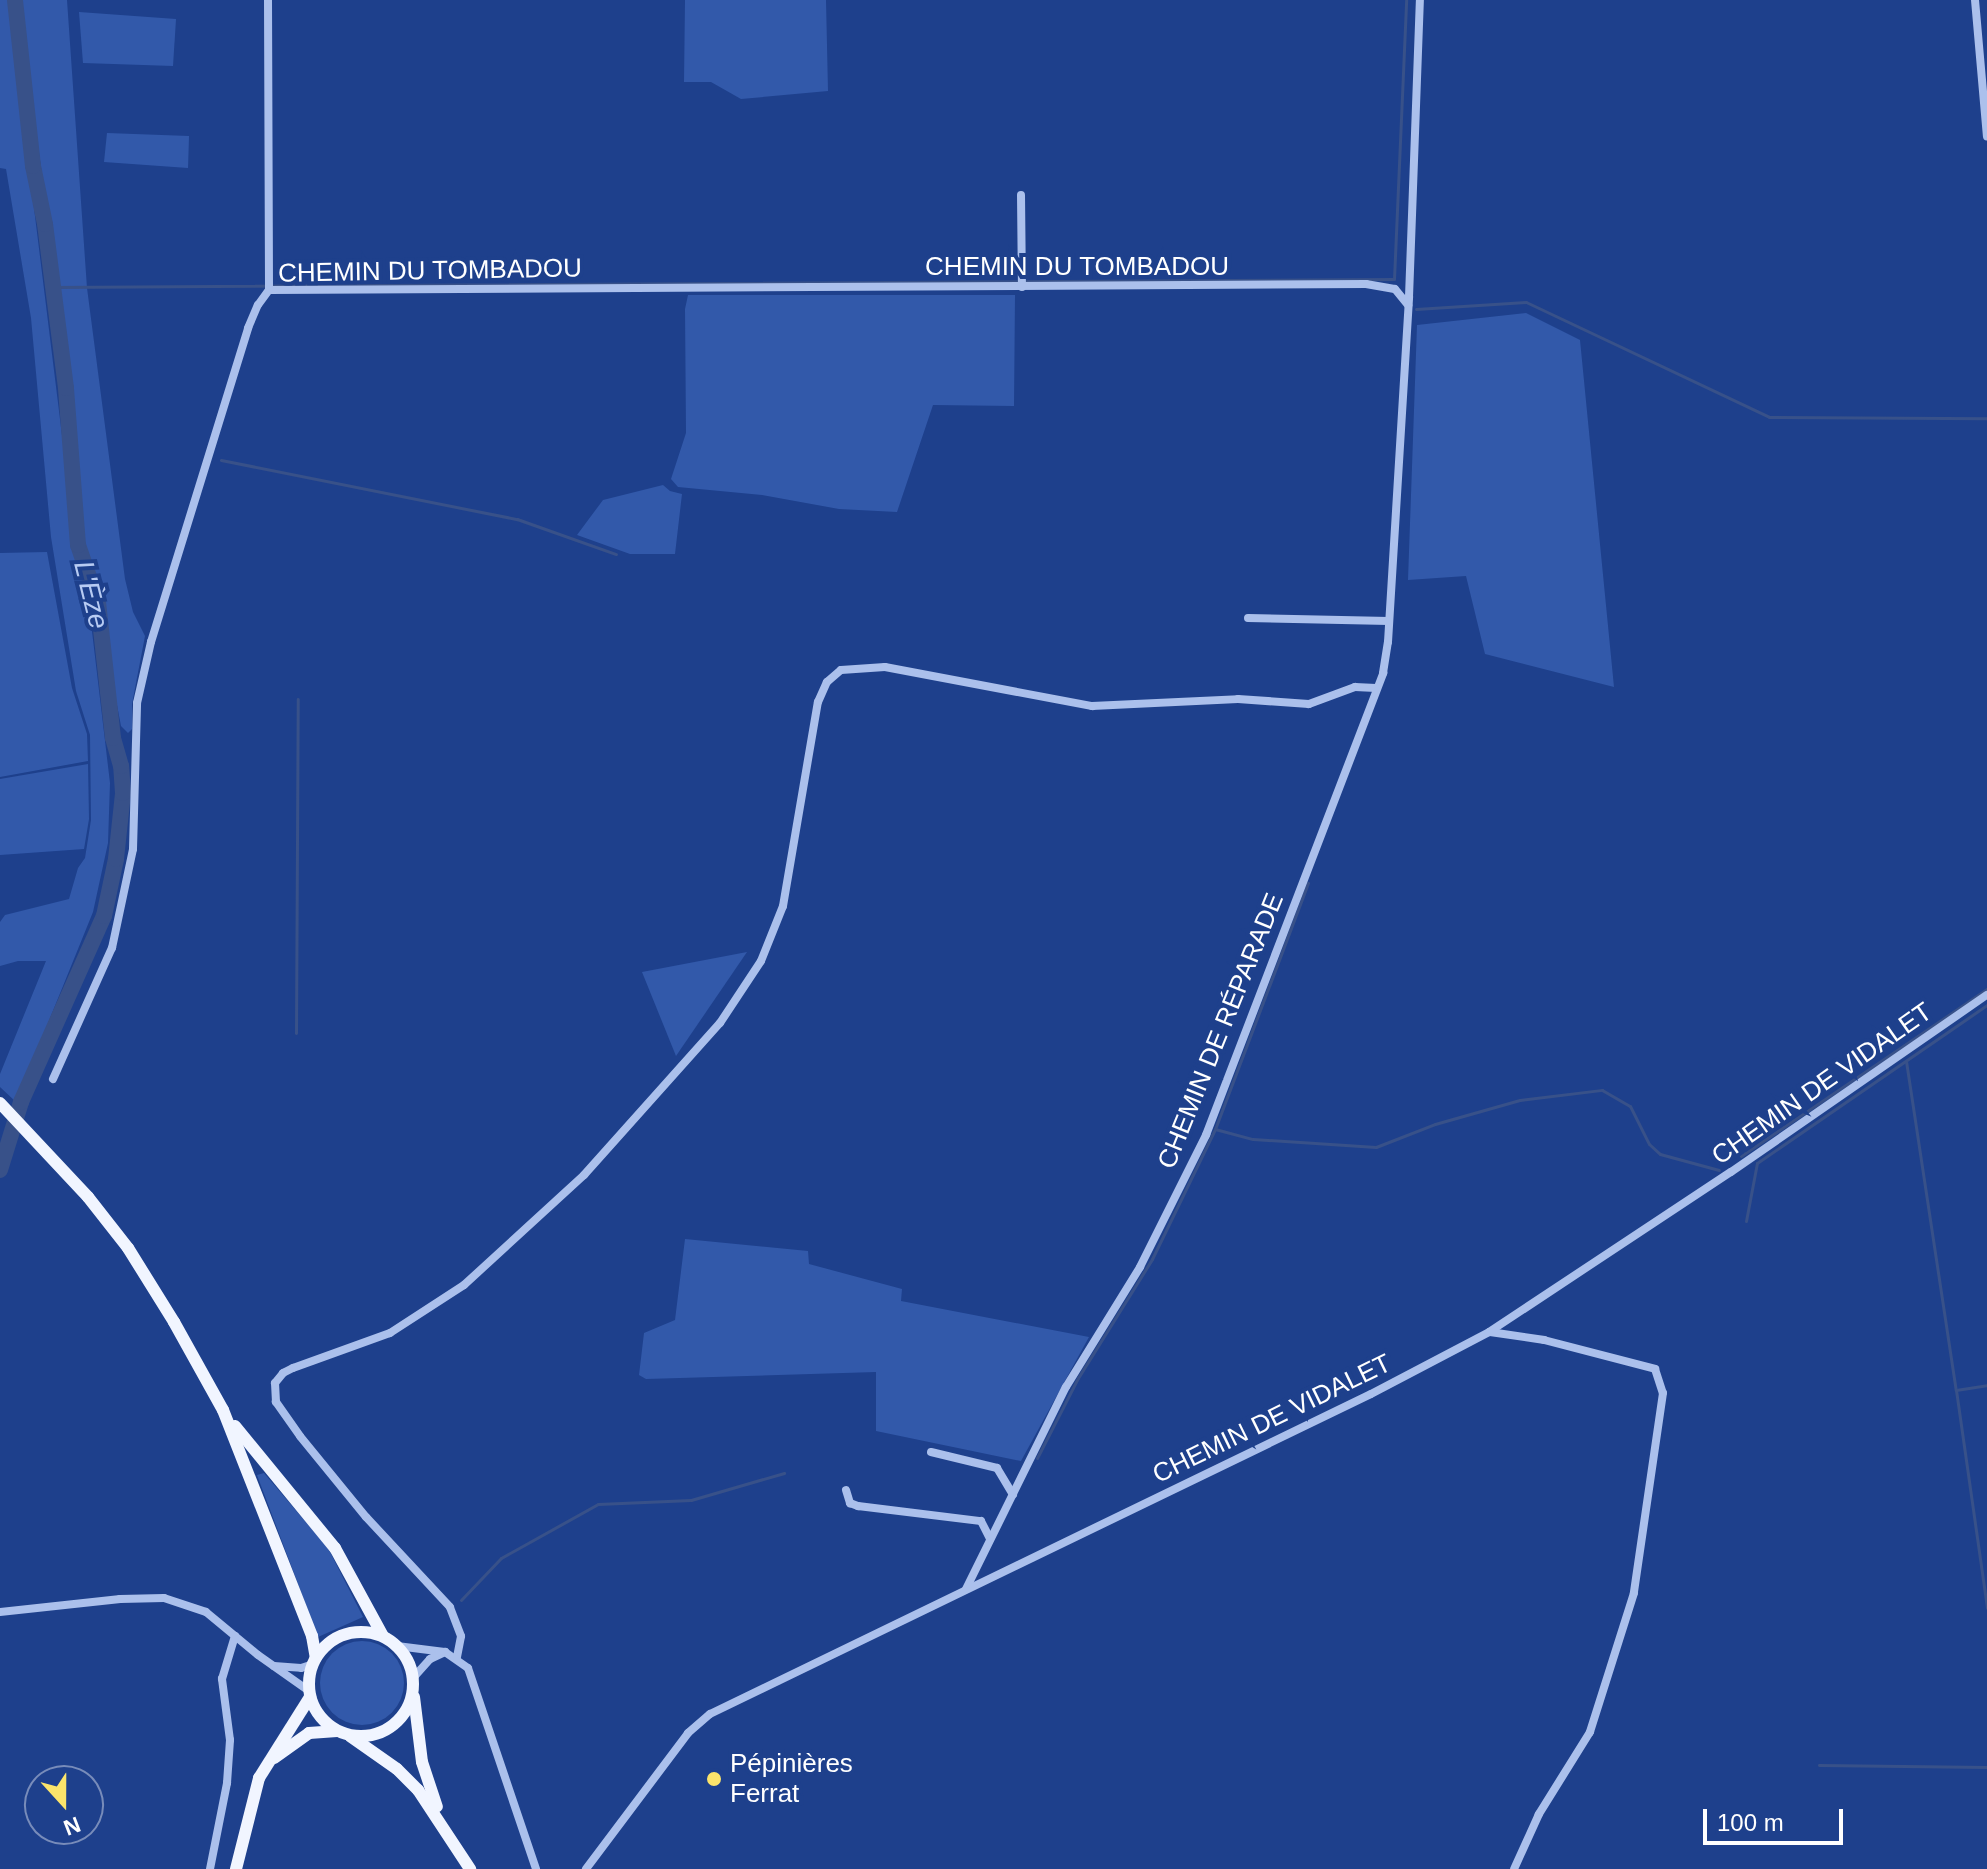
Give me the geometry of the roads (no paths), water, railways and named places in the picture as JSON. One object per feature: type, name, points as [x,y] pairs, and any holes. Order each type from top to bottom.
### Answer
[{"type":"main road","points":[[0,1103],[88,1197],[152,1285],[223,1410],[307,1623],[314,1661],[310,1694],[268,1762],[254,1792],[236,1869]]},
{"type":"main road","points":[[223,1410],[321,1528],[383,1636],[405,1655],[413,1678],[422,1762],[448,1832]]},
{"type":"main road","points":[[314,1661],[325,1646],[353,1632],[383,1636]]},
{"type":"main road","points":[[268,1762],[309,1733],[342,1732],[365,1736],[389,1727],[407,1708],[413,1692]]},
{"type":"main road","points":[[310,1694],[320,1717],[397,1769],[418,1790],[470,1869]]},
{"type":"street","points":[[268,0],[269,290]]},
{"type":"street","name":"CHEMIN DE RÉPARADE","points":[[966,1589],[1066,1387],[1140,1267],[1206,1135],[1383,673],[1389,621],[1408,305],[1420,0]]},
{"type":"street","points":[[1975,0],[1987,136]]},
{"type":"street","points":[[1021,195],[1022,287]]},
{"type":"street","name":"CHEMIN DU TOMBADOU","points":[[53,1079],[112,948],[133,849],[137,703],[151,642],[248,328],[269,290],[1366,284],[1395,289],[1408,305]]},
{"type":"street","points":[[1248,618],[1389,621]]},
{"type":"street","points":[[457,1657],[461,1636],[450,1607],[366,1517],[300,1436],[276,1402],[275,1383],[283,1373],[293,1368],[390,1333],[464,1285],[584,1175],[720,1023],[761,961],[783,906],[818,702],[827,682],[841,670],[885,667],[1092,706],[1238,699],[1309,704],[1355,687],[1376,688]]},
{"type":"street","name":"CHEMIN DE VIDALET","points":[[586,1869],[688,1733],[710,1714],[1371,1394],[1489,1332],[1731,1172],[1987,995]]},
{"type":"street","points":[[1489,1332],[1544,1340],[1655,1369],[1663,1393],[1634,1593],[1590,1732],[1539,1814],[1514,1869]]},
{"type":"street","points":[[931,1452],[997,1468],[1013,1495]]},
{"type":"street","points":[[846,1490],[850,1503],[858,1506],[981,1521],[990,1539]]},
{"type":"street","points":[[0,1612],[164,1598],[201,1609],[310,1694]]},
{"type":"street","points":[[210,1869],[229,1771],[230,1740],[222,1679],[235,1636]]},
{"type":"street","points":[[397,1646],[445,1652],[457,1657],[474,1682],[536,1869]]},
{"type":"street","points":[[413,1678],[430,1659],[445,1652]]},
{"type":"street","points":[[273,1665],[301,1668],[314,1661]]},
{"type":"waterway","name":"L'Èze","points":[[0,1170],[21,1102],[104,916],[116,859],[123,793],[121,766],[113,738],[98,603],[78,545],[66,388],[45,224],[33,166],[15,0]]},
{"type":"waterway","points":[[53,287],[1394,279],[1406,0]]},
{"type":"waterway","points":[[1416,309],[1526,302],[1769,417],[1987,418]]},
{"type":"waterway","points":[[221,460],[517,519],[616,554]]},
{"type":"waterway","points":[[296,1033],[298,699]]},
{"type":"waterway","points":[[1308,883],[1215,1129],[1253,1139],[1376,1147],[1435,1124],[1520,1100],[1602,1090],[1630,1106],[1649,1144],[1660,1154],[1719,1170]]},
{"type":"waterway","points":[[1741,1156],[1987,989]]},
{"type":"waterway","points":[[1746,1221],[1757,1163],[1987,1005]]},
{"type":"waterway","points":[[1906,1061],[1956,1390],[1987,1385]]},
{"type":"waterway","points":[[1037,1458],[1078,1378],[1152,1259],[1215,1129]]},
{"type":"waterway","points":[[1956,1390],[1987,1608]]},
{"type":"waterway","points":[[461,1600],[501,1558],[598,1504],[691,1500],[784,1473]]},
{"type":"waterway","points":[[1819,1765],[1987,1767]]},
{"type":"place","name":"Pépinières Ferrat","points":[[714,1779]]}]
